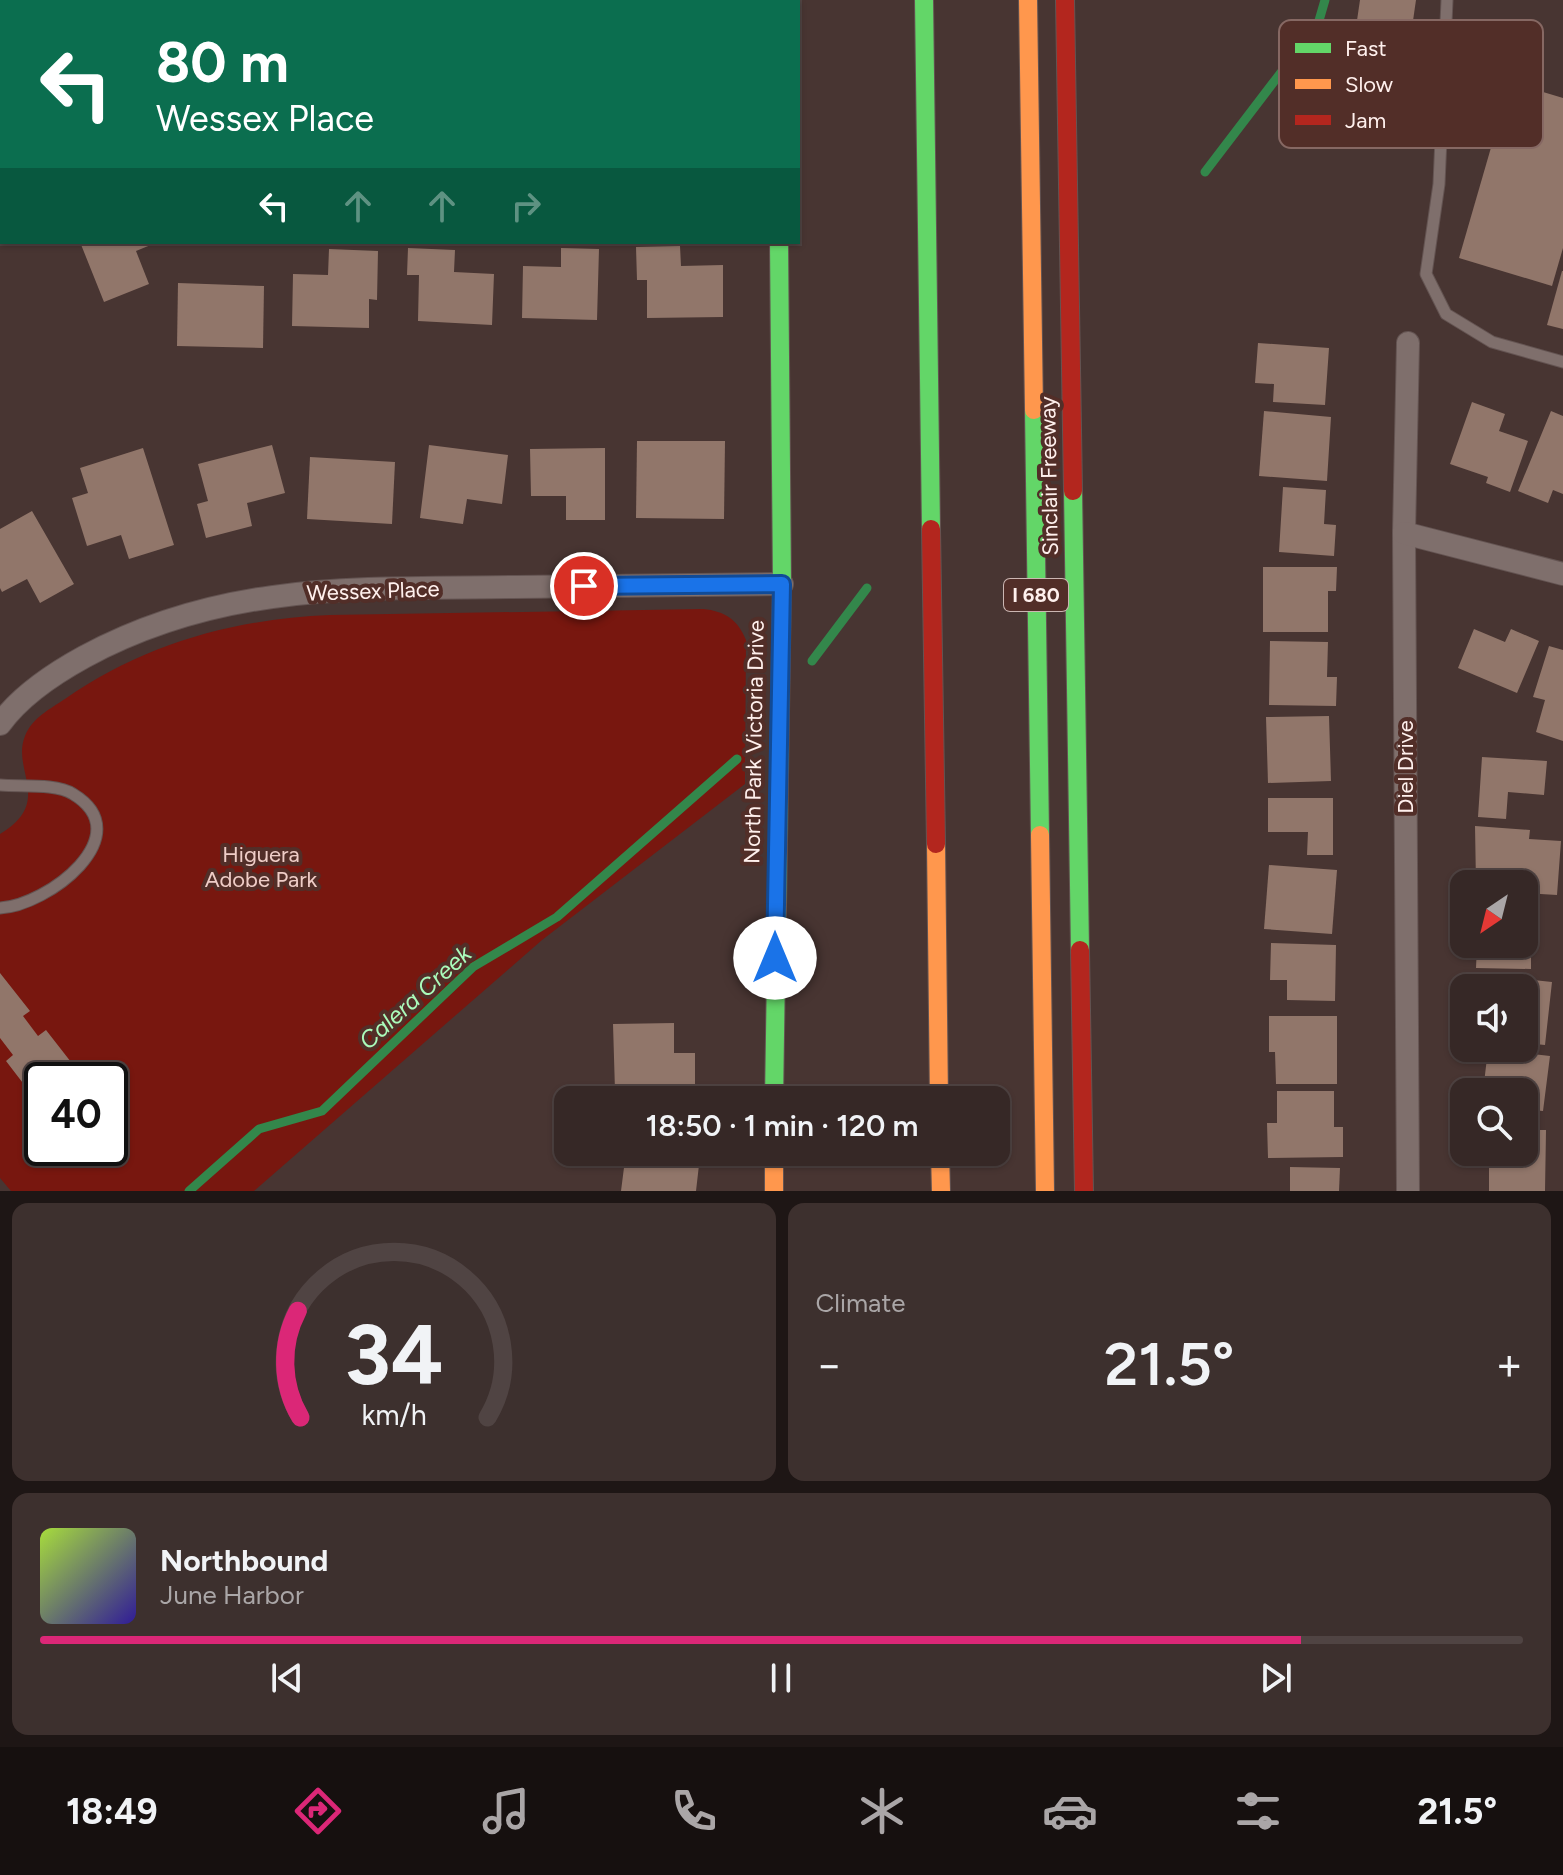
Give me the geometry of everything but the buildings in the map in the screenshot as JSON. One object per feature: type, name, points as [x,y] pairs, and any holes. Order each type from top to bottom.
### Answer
[{"type":"main road","points":[[924,0],[939,1086]]},
{"type":"main road","name":"I 680","points":[[1028,0],[1045,1191]]},
{"type":"main road","name":"Sinclair Freeway","points":[[1065,0],[1084,1191]]},
{"type":"main road","name":"North Park Victoria Drive","points":[[774,1086],[782,584],[779,244]]},
{"type":"main road","points":[[774,1166],[774,1191]]},
{"type":"main road","points":[[940,1166],[941,1191]]},
{"type":"street","name":"Diel Drive","points":[[1408,343],[1404,533],[1408,1191]]},
{"type":"street","points":[[1404,533],[1563,574]]},
{"type":"street","name":"Wessex Place","points":[[0,724],[9,711],[55,673],[113,641],[167,619],[222,603],[293,593],[375,589],[782,584]]},
{"type":"lane","points":[[1446,20],[1447,0]]},
{"type":"lane","points":[[1441,148],[1439,184],[1426,274],[1446,314],[1492,342],[1563,362]]},
{"type":"lane","points":[[0,785],[72,793],[94,814],[98,830],[91,852],[65,881],[15,908],[0,908]]},
{"type":"green space","name":"Higuera Adobe Park","points":[[703,609],[724,614],[735,622],[746,640],[745,784],[542,940],[254,1191],[11,1191],[0,1178],[0,834],[16,822],[25,810],[28,786],[22,749],[25,736],[42,714],[126,663],[191,638],[259,622],[294,618]]},
{"type":"waterway","name":"Calera Creek","points":[[1319,20],[1325,0]]},
{"type":"waterway","name":"Calera Creek","points":[[1205,172],[1279,75]]},
{"type":"waterway","name":"Calera Creek","points":[[812,661],[867,588]]},
{"type":"waterway","name":"Calera Creek","points":[[189,1191],[259,1129],[322,1111],[473,967],[557,917],[737,759]]},
{"type":"traffic: fast","points":[[924,0],[931,529]]},
{"type":"traffic: fast","points":[[774,1086],[782,584],[779,244]]},
{"type":"traffic: fast","points":[[1034,410],[1040,835]]},
{"type":"traffic: fast","points":[[1073,491],[1080,950]]},
{"type":"traffic: slow","points":[[1028,0],[1034,410]]},
{"type":"traffic: slow","points":[[1040,835],[1045,1191]]},
{"type":"traffic: slow","points":[[936,844],[939,1086]]},
{"type":"traffic: slow","points":[[774,1166],[774,1191]]},
{"type":"traffic: slow","points":[[940,1166],[941,1191]]},
{"type":"traffic: jam","points":[[1065,0],[1073,491]]},
{"type":"traffic: jam","points":[[931,529],[936,844]]},
{"type":"traffic: jam","points":[[1080,950],[1084,1191]]},
{"type":"route","points":[[584,586],[782,584],[775,958]]}]
